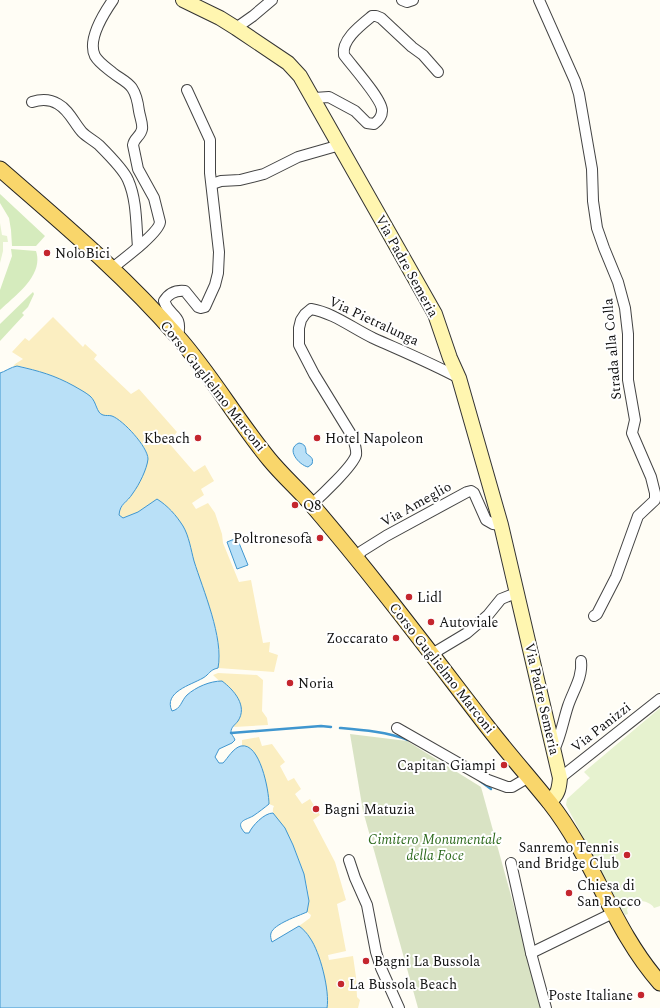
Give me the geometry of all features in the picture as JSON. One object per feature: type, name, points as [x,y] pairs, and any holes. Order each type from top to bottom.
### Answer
[{"type":"main road","name":"Via Padre Semeria","points":[[183,0],[220,18],[236,28],[288,63],[300,76],[314,98],[326,123],[340,145],[435,314],[450,358],[459,378],[501,525],[554,750],[560,778],[558,792],[549,802]]},
{"type":"main road","name":"Corso Guglielmo Marconi","points":[[0,169],[77,237],[147,303],[178,336],[219,389],[252,438],[311,504],[356,558],[487,726],[549,802],[586,859],[613,913],[634,950],[660,983]]},
{"type":"street","points":[[111,269],[138,247],[159,226],[160,222],[154,198],[138,170],[133,145],[142,128],[138,104],[134,92],[129,84],[120,79],[102,64],[94,53],[95,34],[103,16],[113,0]]},
{"type":"street","points":[[236,28],[269,4],[272,0]]},
{"type":"street","points":[[402,0],[409,2],[413,0]]},
{"type":"street","name":"Strada alla Colla","points":[[539,0],[575,81],[579,94],[592,170],[593,201],[596,222],[604,248],[618,282],[625,308],[628,334],[628,380],[635,420],[632,433],[651,477],[655,494],[655,500],[638,516],[616,577],[597,614],[594,616]]},
{"type":"street","points":[[314,98],[329,97],[355,111],[367,123],[374,124],[378,121],[382,111],[378,98],[344,55],[343,50],[346,41],[372,16],[381,18],[412,47],[423,55],[438,72]]},
{"type":"street","points":[[178,336],[180,327],[178,319],[165,305],[164,300],[172,292],[180,290],[185,291],[198,307],[205,307],[215,286],[218,273],[219,252],[210,173],[210,140],[193,106],[187,90]]},
{"type":"street","points":[[32,102],[46,99],[59,104],[68,112],[83,133],[98,144],[128,178],[133,197],[138,247]]},
{"type":"street","points":[[212,184],[221,181],[240,180],[264,174],[298,157],[340,145]]},
{"type":"street","name":"Via Pietralunga","points":[[311,504],[340,477],[356,455],[352,436],[314,374],[299,345],[299,328],[305,314],[311,309],[333,316],[371,337],[432,364],[459,378]]},
{"type":"street","name":"Via Ameglio","points":[[356,558],[365,549],[417,519],[471,491],[474,493],[486,520],[493,524],[501,525]]},
{"type":"street","points":[[432,654],[468,633],[488,615],[501,599],[516,593]]},
{"type":"street","points":[[554,750],[559,740],[568,706],[581,673],[581,661]]},
{"type":"street","name":"Via Panizzi","points":[[560,778],[660,699]]},
{"type":"street","points":[[397,728],[488,780],[507,787],[512,787],[529,777]]},
{"type":"street","points":[[349,860],[367,905],[376,952],[381,968],[399,1008]]},
{"type":"street","points":[[511,863],[531,953],[546,1008]]},
{"type":"street","points":[[531,953],[613,913]]},
{"type":"green space","points":[[0,194],[45,236],[36,246],[12,246],[9,218],[0,203]]},
{"type":"green space","points":[[0,223],[2,235],[7,236],[8,242],[3,242],[3,251],[0,263]]},
{"type":"green space","points":[[11,249],[36,251],[36,268],[27,284],[21,291],[0,310],[0,290],[12,256]]},
{"type":"green space","points":[[33,292],[34,294],[28,307],[22,313],[24,315],[0,341],[0,324]]},
{"type":"green space","name":"Sanremo Tennis and Bridge Club","points":[[660,708],[660,906],[654,908],[648,903],[635,901],[629,904],[627,910],[628,914],[625,915],[566,805],[567,799],[590,778],[584,772]]},
{"type":"green space","name":"Cimitero Monumentale della Foce","points":[[350,734],[407,741],[481,787],[542,1008],[418,1008],[363,811]]},
{"type":"sand","points":[[53,317],[83,347],[85,344],[97,355],[94,359],[131,394],[139,389],[177,432],[168,442],[194,472],[205,465],[214,481],[201,489],[204,495],[192,503],[196,509],[208,503],[215,513],[222,534],[223,543],[239,582],[251,580],[263,643],[270,642],[269,652],[278,655],[274,672],[218,668],[219,647],[215,624],[198,575],[187,536],[179,520],[171,511],[157,499],[138,512],[123,518],[119,515],[123,505],[135,490],[146,467],[148,459],[147,454],[140,441],[117,419],[112,416],[100,414],[95,403],[66,382],[51,375],[29,368],[13,367],[23,359],[12,352],[25,338],[29,341]]},
{"type":"sand","points":[[218,673],[257,675],[263,680],[262,711],[267,718],[268,725],[234,727],[238,716],[230,691],[213,675]]},
{"type":"sand","points":[[259,737],[262,746],[272,744],[285,762],[280,766],[288,781],[294,778],[301,789],[295,794],[302,804],[310,799],[320,815],[313,820],[335,862],[346,900],[337,904],[346,951],[328,955],[329,960],[353,956],[357,997],[360,1000],[358,1008],[327,1008],[327,992],[317,952],[309,936],[299,926],[310,918],[311,915],[307,912],[309,900],[304,873],[289,836],[274,815],[274,806],[269,804],[265,780],[258,760],[254,753],[248,748],[242,746],[242,740]]},
{"type":"water","points":[[17,366],[53,376],[84,392],[92,398],[101,414],[112,416],[117,419],[140,441],[147,454],[147,463],[140,481],[131,496],[122,505],[119,515],[123,518],[138,512],[157,499],[172,511],[185,530],[212,614],[219,656],[218,668],[175,694],[171,699],[170,704],[172,711],[181,704],[185,697],[191,692],[203,685],[213,682],[222,681],[231,689],[238,699],[241,715],[231,730],[231,734],[235,740],[219,749],[215,757],[219,763],[223,763],[233,751],[241,746],[248,747],[258,759],[265,779],[269,804],[253,816],[244,820],[241,823],[242,829],[245,833],[249,833],[259,820],[266,815],[273,813],[285,828],[293,845],[304,874],[309,901],[307,912],[277,926],[271,933],[271,940],[272,942],[299,926],[309,936],[321,962],[326,982],[328,1001],[327,1008],[0,1008],[0,373]]},
{"type":"water","points":[[299,443],[304,445],[306,453],[312,458],[312,464],[308,467],[304,466],[293,453],[293,449]]},
{"type":"water","points":[[237,538],[248,565],[237,569],[227,542]]},
{"type":"waterway","points":[[231,733],[321,726],[331,727]]},
{"type":"waterway","points":[[340,728],[383,733],[408,740]]},
{"type":"waterway","points":[[480,781],[491,789]]},
{"type":"place","name":"NoloBici","points":[[47,253]]},
{"type":"place","name":"Kbeach","points":[[198,438]]},
{"type":"place","name":"Hotel Napoleon","points":[[317,438]]},
{"type":"place","name":"Q8","points":[[295,505]]},
{"type":"place","name":"Poltronesofà","points":[[320,538]]},
{"type":"place","name":"Lidl","points":[[409,597]]},
{"type":"place","name":"Autoviale","points":[[431,622]]},
{"type":"place","name":"Zoccarato","points":[[396,638]]},
{"type":"place","name":"Noria","points":[[290,683]]},
{"type":"place","name":"Capitan Giampi","points":[[504,765]]},
{"type":"place","name":"Bagni Matuzia","points":[[316,809]]},
{"type":"place","name":"Sanremo Tennis and Bridge Club","points":[[627,855]]},
{"type":"place","name":"Chiesa di San Rocco","points":[[569,893]]},
{"type":"place","name":"Bagni La Bussola","points":[[366,961]]},
{"type":"place","name":"La Bussola Beach","points":[[341,984]]},
{"type":"place","name":"Poste Italiane","points":[[641,995]]}]
